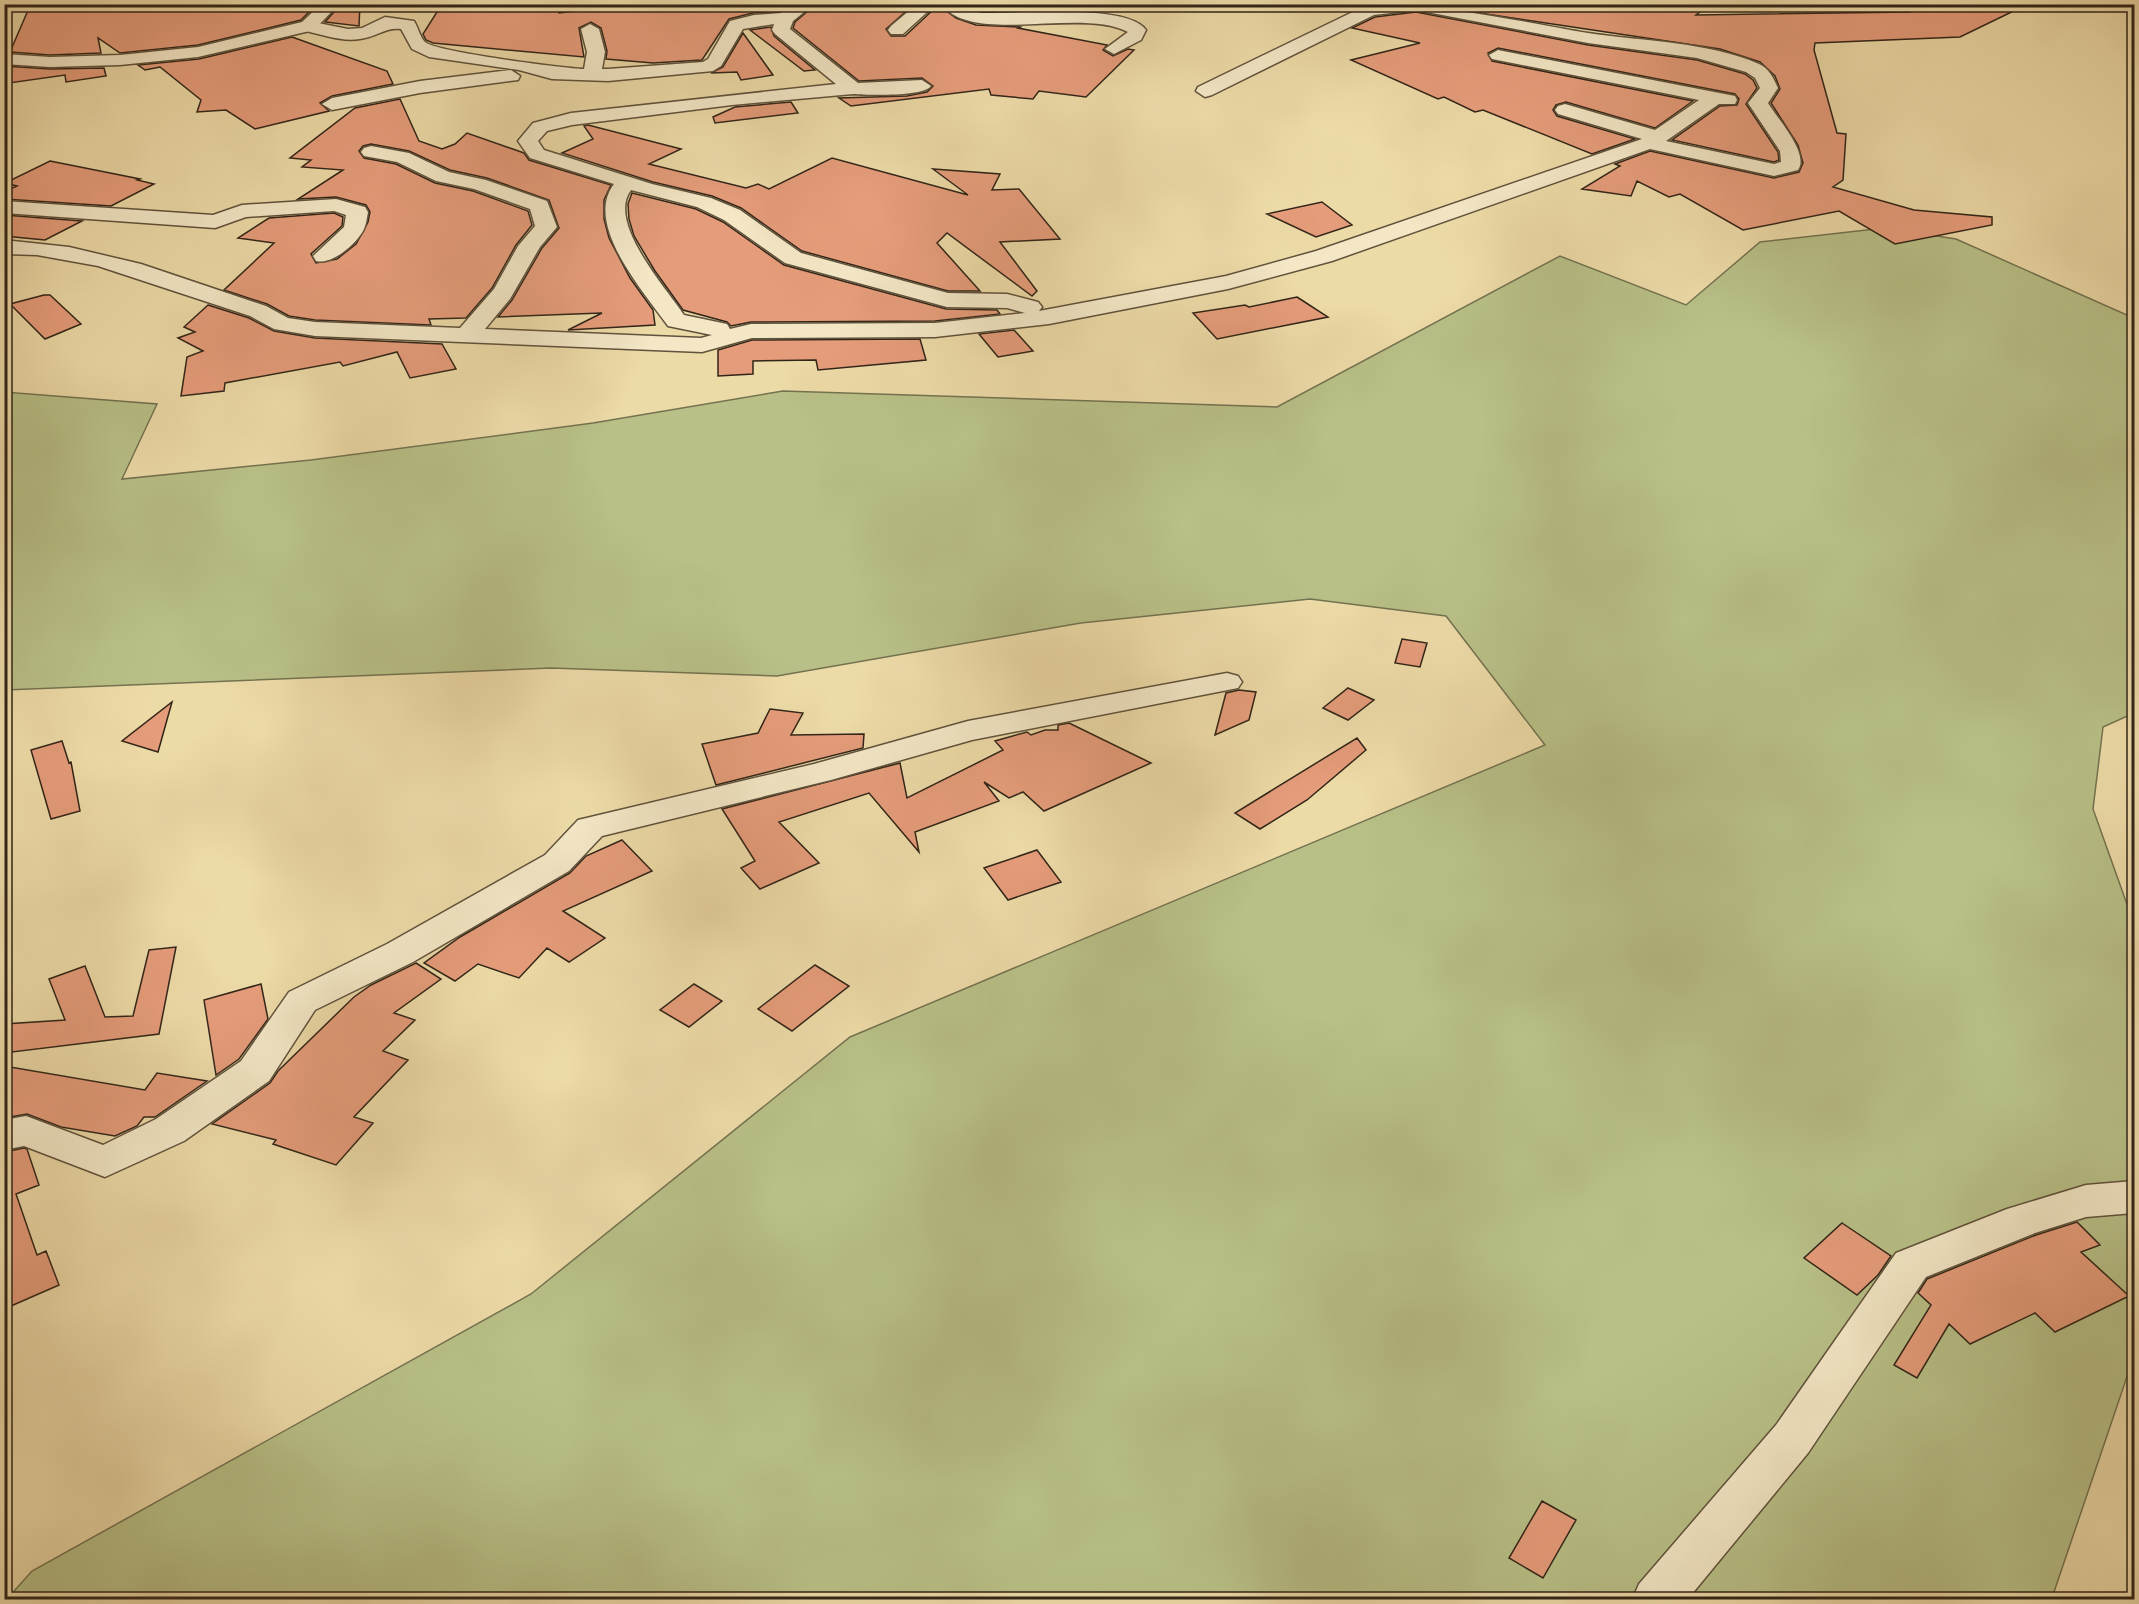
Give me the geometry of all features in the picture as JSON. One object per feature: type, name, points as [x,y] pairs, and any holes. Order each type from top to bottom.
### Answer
[{"type":"street","points":[[308,26],[331,4]]},
{"type":"street","points":[[332,104],[432,85],[491,77],[592,75],[707,67],[715,62],[733,27],[747,21],[781,14],[806,4]]},
{"type":"street","points":[[897,30],[928,4]]},
{"type":"street","points":[[949,4],[954,11],[978,17],[1088,17],[1112,19],[1137,30],[1135,36],[1114,49]]},
{"type":"street","points":[[1205,92],[1369,11],[1392,6],[1416,5],[1588,38],[1699,53],[1752,68],[1763,75],[1769,88],[1758,103]]},
{"type":"street","points":[[4,59],[50,62],[120,60],[198,52],[308,26],[358,35],[372,32],[385,13],[407,24],[418,45],[435,52],[519,65],[552,74]]},
{"type":"street","points":[[781,14],[781,30],[853,88]]},
{"type":"street","points":[[590,29],[596,52],[592,75]]},
{"type":"street","points":[[1498,56],[1713,99],[1758,103]]},
{"type":"street","points":[[922,87],[871,90],[853,88],[732,99],[572,119],[540,127],[528,141],[537,154],[627,181],[646,189],[704,202],[732,214],[793,258],[946,300],[1007,301],[1040,310],[1049,317]]},
{"type":"street","points":[[627,181],[616,197],[614,219],[632,255],[676,321],[700,327],[751,331],[935,330],[1049,317],[1228,282],[1324,256],[1653,140],[1713,99]]},
{"type":"street","points":[[1564,110],[1653,140],[1774,170],[1791,166],[1790,152],[1758,103]]},
{"type":"street","points":[[372,152],[402,157],[443,177],[479,184],[540,205],[546,227],[527,245],[513,278],[491,310],[467,334]]},
{"type":"street","points":[[4,207],[215,222],[242,211],[336,205],[357,212],[354,229],[324,256]]},
{"type":"street","points":[[4,246],[35,247],[81,255],[258,312],[282,324],[315,329],[702,345],[751,331]]},
{"type":"street","points":[[4,266],[35,247]]},
{"type":"street","points":[[4,1135],[26,1131],[105,1162],[170,1130],[255,1071],[302,1001],[400,953],[556,863],[590,828],[820,773],[968,731],[1227,682]]},
{"type":"street","points":[[1656,1599],[1792,1439],[1911,1265],[2022,1221],[2086,1201],[2134,1197]]},
{"type":"green space","points":[[1884,228],[1956,239],[2129,316],[2134,315],[2134,713],[2103,727],[2093,809],[2134,924],[2134,1356],[2053,1595],[2049,1600],[7,1599],[32,1571],[531,1294],[850,1037],[1545,745],[1446,616],[1310,599],[1081,623],[777,676],[551,668],[5,690],[4,392],[157,404],[122,479],[311,460],[593,423],[783,391],[1277,407],[1560,256],[1686,305],[1760,242]]},
{"type":"building","points":[[199,4],[317,4],[301,20],[198,45],[120,53],[98,38],[101,53],[50,55],[10,52],[29,8],[166,8]]},
{"type":"building","points":[[341,4],[360,4],[359,26],[325,22]]},
{"type":"building","points":[[442,4],[556,4],[559,13],[638,4],[778,4],[779,11],[753,13],[729,19],[702,60],[653,63],[606,59],[607,51],[601,28],[591,22],[579,28],[584,57],[433,43],[426,40],[423,34]]},
{"type":"building","points":[[816,4],[912,6],[886,29],[891,36],[905,36],[935,8],[944,9],[956,18],[976,25],[1020,27],[1018,28],[1107,45],[1103,50],[1113,56],[1128,49],[1134,50],[1086,97],[1039,91],[1033,99],[991,95],[989,89],[851,106],[839,98],[907,96],[927,92],[933,86],[922,78],[859,81],[793,28],[795,22]]},
{"type":"building","points":[[979,4],[1020,4],[1016,10],[982,11],[976,9]]},
{"type":"building","points":[[1419,4],[1711,4],[1696,15],[1911,12],[1893,4],[2028,4],[1960,37],[1815,43],[1814,50],[1837,133],[1846,134],[1843,180],[1833,187],[1914,210],[1992,217],[1992,225],[1895,244],[1839,211],[1743,230],[1680,194],[1669,197],[1637,181],[1631,196],[1582,189],[1620,166],[1615,164],[1650,151],[1774,178],[1799,172],[1803,163],[1798,145],[1771,103],[1780,89],[1775,76],[1760,62],[1720,49]]},
{"type":"building","points":[[1416,12],[1588,45],[1697,60],[1745,74],[1753,80],[1757,88],[1746,104],[1778,152],[1779,160],[1774,162],[1672,140],[1720,106],[1737,105],[1739,99],[1735,94],[1498,48],[1488,53],[1492,61],[1693,101],[1655,128],[1566,102],[1556,105],[1553,110],[1557,116],[1635,139],[1592,154],[1483,110],[1475,112],[1444,97],[1438,99],[1351,60],[1420,43],[1352,28],[1375,17]]},
{"type":"building","points":[[771,27],[774,36],[815,70],[804,71],[750,30]]},
{"type":"building","points":[[743,33],[773,75],[741,80],[737,72],[711,73],[723,67]]},
{"type":"building","points":[[292,37],[387,71],[393,84],[332,96],[320,103],[329,111],[255,129],[226,110],[197,112],[201,100],[160,67],[145,70],[138,65],[199,59]]},
{"type":"building","points":[[4,66],[50,69],[104,68],[106,76],[66,82],[65,75],[9,83]]},
{"type":"building","points":[[400,99],[419,141],[442,149],[455,144],[467,133],[524,153],[529,160],[611,185],[604,200],[604,219],[609,238],[630,278],[653,310],[655,325],[568,330],[602,313],[498,317],[512,300],[542,248],[559,228],[549,200],[487,178],[450,170],[409,151],[371,144],[363,146],[359,151],[364,158],[396,164],[435,183],[473,191],[528,211],[532,225],[516,245],[492,288],[466,318],[429,319],[431,325],[315,320],[289,316],[267,304],[224,290],[274,243],[238,238],[269,218],[334,213],[343,217],[342,226],[311,254],[316,263],[337,259],[356,244],[368,222],[370,212],[366,205],[336,197],[298,199],[343,170],[302,167],[311,160],[290,158],[355,108]]},
{"type":"building","points":[[791,102],[798,113],[715,123],[713,117],[735,107]]},
{"type":"building","points":[[588,125],[681,149],[649,164],[746,188],[758,184],[769,189],[832,158],[968,195],[933,169],[1000,174],[992,190],[1019,189],[1060,239],[1000,242],[1037,291],[1032,296],[947,233],[937,243],[980,291],[948,291],[802,251],[741,208],[712,196],[653,182],[562,153],[593,139],[584,126]]},
{"type":"building","points":[[50,161],[140,179],[137,180],[154,184],[111,206],[4,199],[4,192],[17,186],[5,183]]},
{"type":"building","points":[[632,193],[696,209],[723,222],[784,265],[946,309],[997,310],[1000,314],[935,321],[751,322],[731,326],[727,322],[683,310],[655,271],[634,236],[628,204]]},
{"type":"building","points":[[1322,202],[1352,225],[1316,237],[1267,214]]},
{"type":"building","points":[[4,215],[82,221],[45,240],[4,236]]},
{"type":"building","points":[[50,295],[81,324],[45,339],[10,304]]},
{"type":"building","points":[[1297,297],[1328,317],[1217,339],[1193,313],[1245,305],[1249,307]]},
{"type":"building","points":[[208,305],[249,318],[274,331],[315,338],[442,344],[456,369],[410,378],[397,352],[343,366],[340,362],[225,383],[224,391],[181,396],[187,357],[203,351],[178,338],[195,332],[184,327]]},
{"type":"building","points":[[1014,330],[1033,351],[998,357],[979,334]]},
{"type":"building","points":[[920,339],[926,360],[818,370],[816,360],[753,361],[753,374],[718,376],[718,350],[752,340]]},
{"type":"building","points":[[1402,639],[1427,643],[1420,667],[1395,663]]},
{"type":"building","points":[[1348,688],[1374,700],[1348,720],[1323,708]]},
{"type":"building","points":[[1239,690],[1256,692],[1249,720],[1215,735],[1226,693]]},
{"type":"building","points":[[172,702],[158,752],[122,741]]},
{"type":"building","points":[[770,709],[803,713],[791,735],[864,734],[863,748],[716,785],[702,744],[758,733]]},
{"type":"building","points":[[1069,723],[1151,763],[1044,811],[1023,792],[1009,798],[984,782],[999,801],[915,832],[919,852],[869,793],[779,822],[819,863],[760,889],[741,868],[755,861],[722,809],[900,763],[907,798],[1003,750],[995,741],[1027,732],[1031,735],[1045,730],[1058,730],[1058,725]]},
{"type":"building","points":[[1357,738],[1366,750],[1307,800],[1260,829],[1235,813]]},
{"type":"building","points":[[62,741],[69,763],[71,762],[80,811],[51,819],[31,750]]},
{"type":"building","points":[[622,840],[652,871],[563,911],[605,938],[569,962],[547,948],[519,978],[478,964],[455,981],[424,963],[460,937],[570,873],[586,856]]},
{"type":"building","points":[[1037,850],[1061,882],[1008,900],[984,868]]},
{"type":"building","points":[[176,947],[159,1034],[4,1053],[4,1024],[65,1020],[49,979],[85,966],[105,1017],[133,1016],[149,950]]},
{"type":"building","points":[[416,963],[441,979],[394,1013],[415,1020],[383,1051],[408,1060],[354,1117],[373,1123],[336,1165],[273,1144],[276,1140],[212,1124],[270,1083],[278,1071],[354,997],[371,985]]},
{"type":"building","points":[[815,965],[849,986],[792,1031],[758,1009]]},
{"type":"building","points":[[261,984],[268,1019],[239,1059],[216,1075],[204,1000]]},
{"type":"building","points":[[694,984],[722,1001],[689,1027],[660,1010]]},
{"type":"building","points":[[4,1066],[145,1090],[157,1073],[207,1081],[155,1117],[144,1117],[137,1126],[115,1136],[61,1127],[27,1114],[4,1118]]},
{"type":"building","points":[[27,1149],[39,1185],[16,1194],[37,1255],[46,1251],[59,1285],[4,1309],[4,1152]]},
{"type":"building","points":[[2077,1222],[2100,1245],[2081,1252],[2129,1296],[2055,1332],[2035,1313],[1970,1344],[1949,1324],[1917,1378],[1894,1365],[1931,1305],[1918,1293],[1927,1279],[2036,1235]]},
{"type":"building","points":[[1842,1223],[1891,1256],[1878,1275],[1857,1295],[1804,1258]]},
{"type":"building","points":[[1542,1501],[1576,1520],[1543,1578],[1509,1558]]}]
